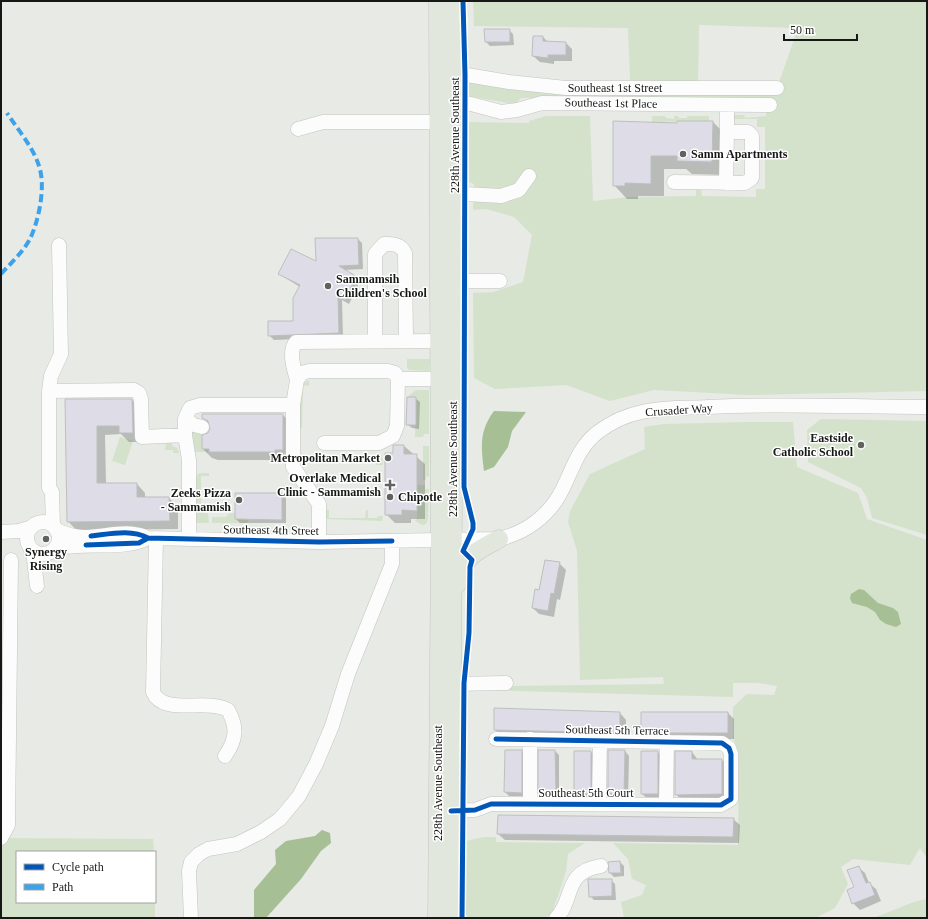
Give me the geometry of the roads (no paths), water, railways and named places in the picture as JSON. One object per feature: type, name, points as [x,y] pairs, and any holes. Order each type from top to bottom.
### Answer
[{"type":"main road","name":"228th Avenue Southeast","points":[[437,918],[454,281],[447,188],[439,122],[438,1]]},
{"type":"main road","name":"228th Avenue Southeast","points":[[451,918],[452,621],[446,540],[440,340],[447,188],[455,104],[454,1]]},
{"type":"main road","points":[[452,621],[456,587],[462,567],[469,556],[499,539]]},
{"type":"street","name":"Southeast 1st Street","points":[[455,73],[509,82],[566,88],[777,88]]},
{"type":"street","name":"Southeast 1st Place","points":[[455,104],[471,104],[501,112],[517,110],[542,103],[770,105]]},
{"type":"street","points":[[726,183],[727,104]]},
{"type":"street","points":[[298,128],[323,122],[439,122]]},
{"type":"street","points":[[674,182],[745,183],[752,178],[752,136],[748,132],[727,132]]},
{"type":"street","points":[[447,188],[465,194],[501,196],[519,190],[529,176]]},
{"type":"street","points":[[376,340],[375,254],[384,244],[396,244],[403,248],[405,253],[406,340]]},
{"type":"street","points":[[49,488],[45,492],[35,525],[27,538],[41,586],[44,568],[51,551],[58,541],[55,528],[52,492],[49,488],[49,391],[51,376],[61,354],[59,246]]},
{"type":"street","points":[[454,281],[500,280]]},
{"type":"street","points":[[318,542],[319,504],[288,467],[288,426],[297,380],[293,367],[293,347],[296,342],[440,340]]},
{"type":"street","points":[[297,380],[302,373],[309,371],[392,372],[398,379],[397,426],[394,436],[379,443],[324,443]]},
{"type":"street","points":[[398,379],[440,380]]},
{"type":"street","points":[[49,391],[134,390],[139,393],[142,399],[142,437],[186,435]]},
{"type":"street","name":"Crusader Way","points":[[446,540],[499,539],[511,536],[530,526],[551,508],[560,494],[579,453],[598,433],[612,424],[641,412],[772,404],[927,407]]},
{"type":"street","points":[[189,538],[189,460],[185,419],[190,408],[200,405],[293,405]]},
{"type":"street","points":[[185,419],[194,425],[202,426]]},
{"type":"street","points":[[1,532],[19,531],[44,523],[55,528]]},
{"type":"street","name":"Southeast 4th Street","points":[[55,528],[84,537],[114,533],[139,533],[152,538]]},
{"type":"street","points":[[152,538],[153,692],[159,701],[170,705],[212,705],[228,710],[234,725],[235,738],[232,746],[224,756]]},
{"type":"street","name":"Southeast 4th Street","points":[[51,551],[86,545],[139,543],[152,538],[318,542],[446,540]]},
{"type":"street","points":[[1,540],[18,541],[38,553],[51,551]]},
{"type":"street","points":[[191,918],[189,870],[191,862],[198,854],[208,849],[237,844],[261,832],[280,819],[299,796],[316,764],[332,726],[348,674],[392,564],[392,541]]},
{"type":"street","points":[[1,838],[8,825],[12,560]]},
{"type":"street","points":[[452,684],[506,684]]},
{"type":"street","name":"Southeast 5th Terrace","points":[[496,739],[722,743],[729,748],[731,754],[731,796],[729,801],[721,805]]},
{"type":"street","points":[[530,739],[530,804]]},
{"type":"street","points":[[599,803],[600,740]]},
{"type":"street","points":[[666,804],[667,741]]},
{"type":"street","name":"Southeast 5th Court","points":[[451,811],[474,810],[491,804],[599,803],[721,805]]},
{"type":"street","points":[[1,814],[3,825],[1,835]]},
{"type":"street","points":[[556,918],[563,909],[571,886],[577,877],[591,868],[601,866]]},
{"type":"place","name":"Samm Apartments","points":[[683,154]]},
{"type":"place","name":"Sammamsih Children's School","points":[[328,286]]},
{"type":"place","name":"Eastside Catholic School","points":[[861,445]]},
{"type":"place","name":"Metropolitan Market","points":[[388,458]]},
{"type":"place","name":"Overlake Medical Clinic - Sammamish","points":[[390,485]]},
{"type":"place","name":"Chipotle","points":[[390,497]]},
{"type":"place","name":"Zeeks Pizza - Sammamish","points":[[239,500]]},
{"type":"place","name":"Synergy Rising","points":[[46,539]]}]
